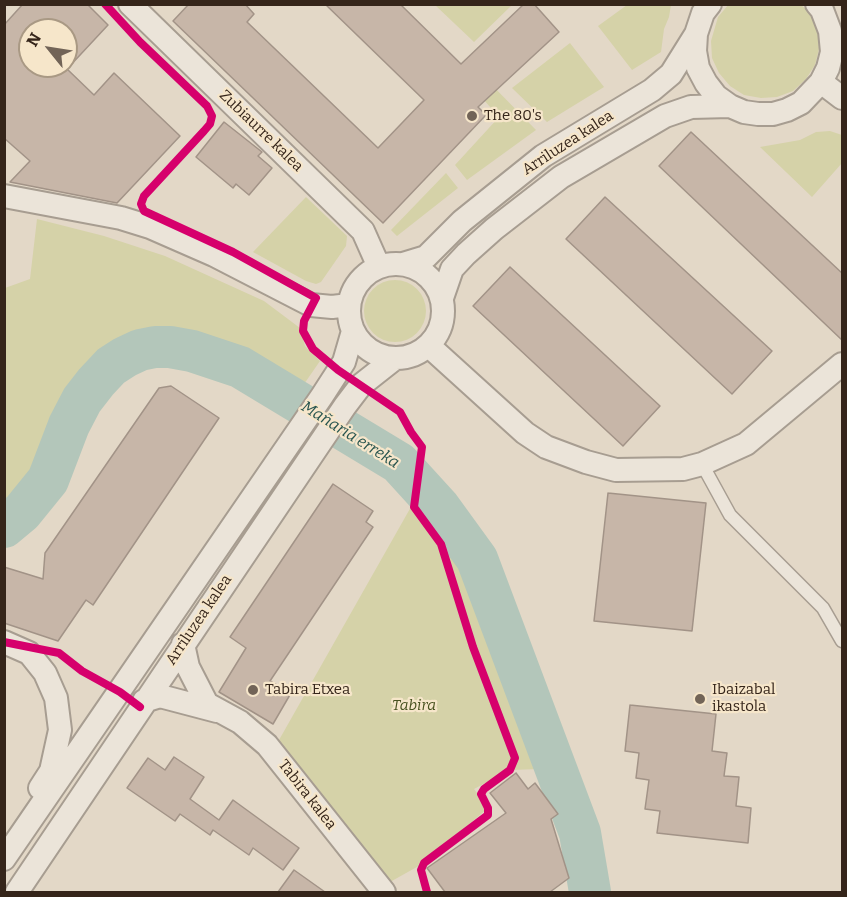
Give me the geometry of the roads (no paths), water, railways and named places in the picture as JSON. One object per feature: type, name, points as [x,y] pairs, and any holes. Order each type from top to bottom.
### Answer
[{"type":"street","name":"Arriluzea kalea","points":[[379,267],[403,264],[426,257],[462,221],[543,156],[652,90],[671,74],[696,34],[703,13],[710,4]]},
{"type":"street","points":[[696,34],[695,51],[698,68],[716,96],[744,112],[773,114],[801,103],[821,82],[828,68],[837,44],[817,4]]},
{"type":"street","name":"Zubiaurre kalea","points":[[138,7],[363,231],[379,267]]},
{"type":"street","points":[[821,82],[843,98]]},
{"type":"street","name":"Arriluzea kalea","points":[[17,892],[345,406],[361,385],[394,359],[407,358],[418,353],[437,336],[444,311],[442,298],[452,269],[494,229],[561,177],[665,116],[692,107],[730,106]]},
{"type":"street","points":[[4,196],[121,218],[150,227],[214,255],[311,305],[332,307],[349,305],[352,292],[359,281],[379,267]]},
{"type":"street","points":[[403,264],[416,267],[427,275],[442,298]]},
{"type":"street","name":"Arriluzea kalea","points":[[5,857],[344,362],[353,331],[349,318],[349,305]]},
{"type":"street","points":[[353,331],[369,351],[381,357],[394,359]]},
{"type":"street","points":[[429,345],[525,433],[546,447],[616,470],[683,469],[702,464],[746,444],[843,364]]},
{"type":"street","points":[[4,642],[29,652],[45,673],[57,698],[60,730],[51,771],[31,803],[22,834]]},
{"type":"street","points":[[183,644],[188,667],[207,704],[217,711]]},
{"type":"street","points":[[144,701],[160,696],[217,711]]},
{"type":"street","name":"Tabira kalea","points":[[217,711],[240,722],[267,745],[384,892]]},
{"type":"lane","points":[[702,464],[730,515],[823,608],[843,641]]},
{"type":"waterway","name":"Mañaria erreka","points":[[4,527],[22,512],[48,480],[69,425],[82,400],[96,382],[111,366],[125,357],[140,350],[155,347],[192,351],[240,367],[399,463],[440,508],[477,559],[580,833],[590,892]]},
{"type":"place","name":"The 80's","points":[[472,116]]},
{"type":"place","name":"Tabira Etxea","points":[[253,690]]},
{"type":"place","name":"Ibaizabal ikastola","points":[[700,699]]},
{"type":"park label","name":"Tabira","points":[[414,706]]}]
